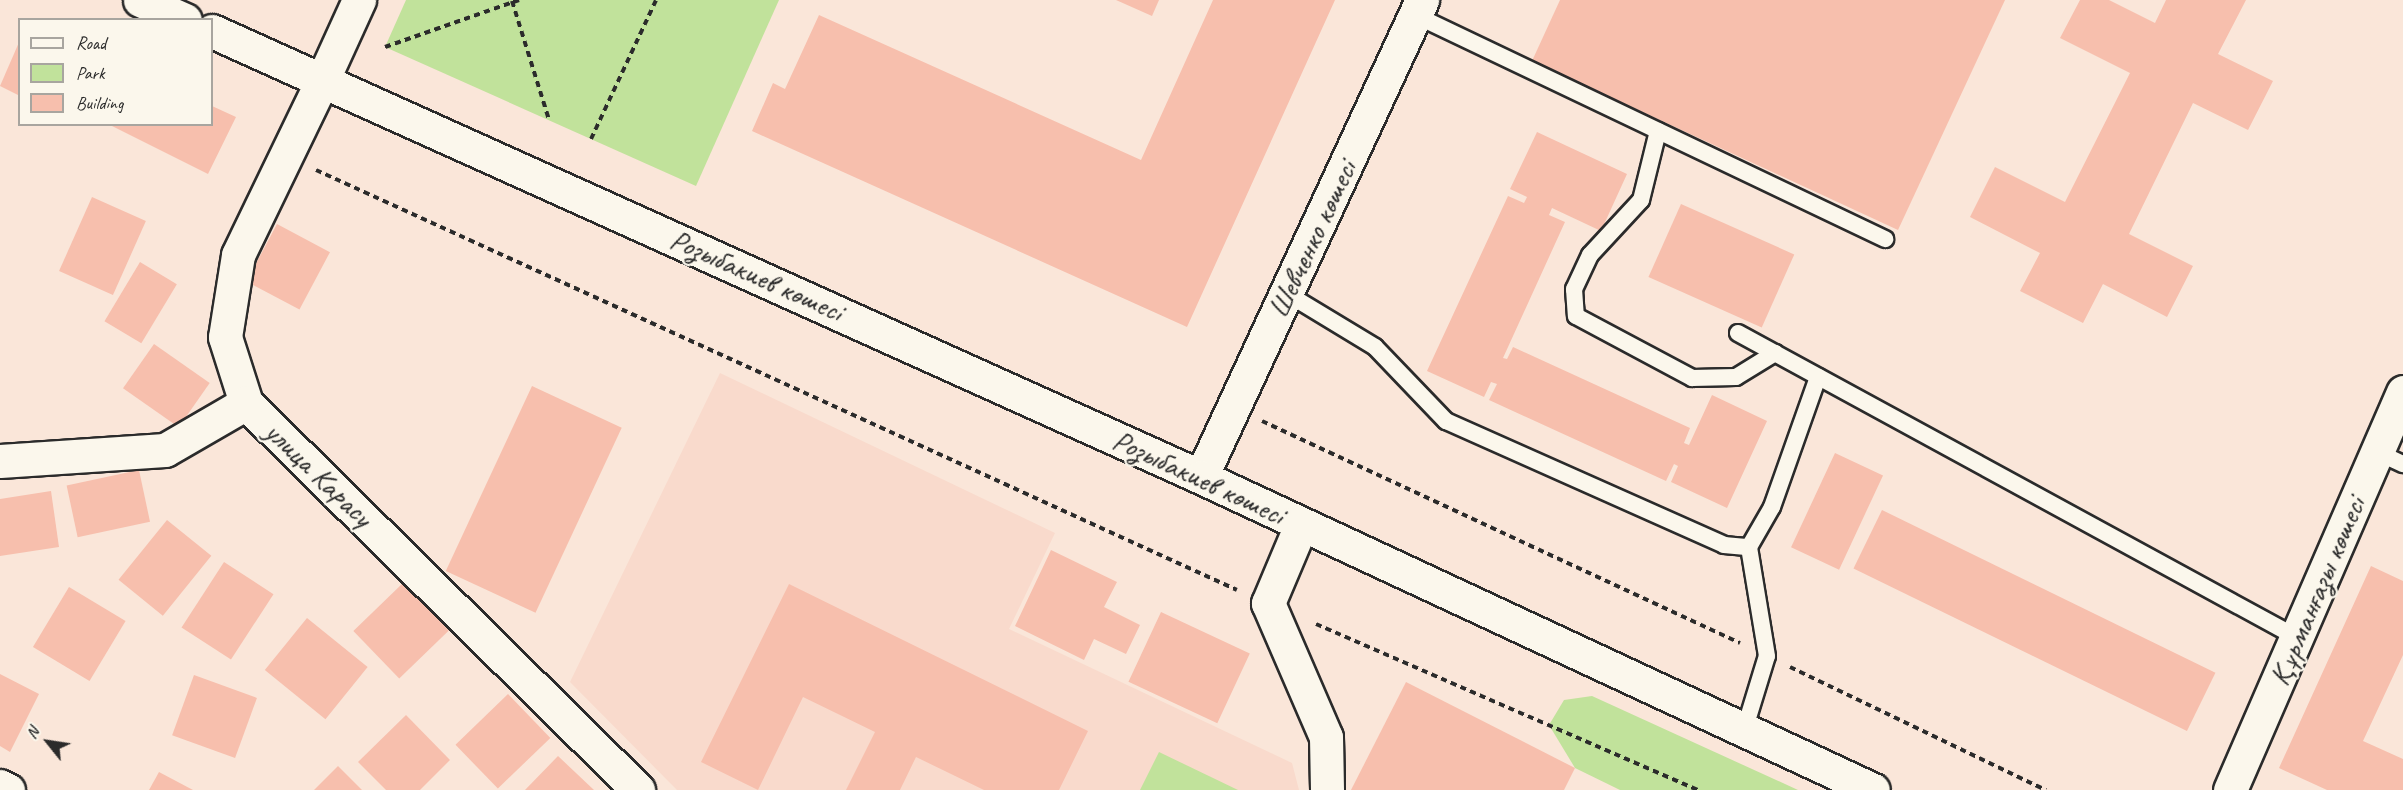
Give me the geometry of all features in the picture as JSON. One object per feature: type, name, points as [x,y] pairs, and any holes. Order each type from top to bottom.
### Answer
[{"type":"street","points":[[140,0],[180,18]]},
{"type":"street","name":"улица Карасу","points":[[359,0],[238,255],[225,337],[246,403],[638,790]]},
{"type":"street","name":"Шевченко көшесі","points":[[1201,477],[1418,7]]},
{"type":"street","name":"Розыбакиев көшесі","points":[[213,31],[323,79],[1201,477],[1873,790]]},
{"type":"street","name":"Құрманғазы көшесі","points":[[2230,790],[2296,637],[2390,458],[2403,392]]},
{"type":"street","points":[[0,460],[165,450],[246,403]]},
{"type":"street","points":[[1301,525],[1268,603],[1326,737],[1327,790]]},
{"type":"street","points":[[0,786],[8,790]]},
{"type":"lane","points":[[1418,7],[1658,130],[1885,238]]},
{"type":"lane","points":[[1658,130],[1641,201],[1590,255],[1574,289],[1576,316],[1692,378],[1736,377],[1774,353]]},
{"type":"lane","points":[[1286,293],[1376,347],[1446,421],[1724,545],[1749,547]]},
{"type":"lane","points":[[1738,333],[2296,637]]},
{"type":"lane","points":[[1744,731],[1767,656],[1749,547],[1772,507],[1818,377]]},
{"type":"path","points":[[385,47],[519,0]]},
{"type":"path","points":[[591,139],[656,0]]},
{"type":"path","points":[[512,1],[549,120]]},
{"type":"path","points":[[285,156],[1078,520],[1697,790]]},
{"type":"path","points":[[1256,418],[1767,656],[2046,790]]},
{"type":"shaded area","points":[[720,373],[1055,533],[1009,629],[1292,763],[1299,790],[677,790],[570,682]]},
{"type":"green space","points":[[406,0],[779,0],[696,186],[385,47]]},
{"type":"green space","points":[[1592,696],[1798,790],[1620,790],[1575,768],[1549,725],[1564,700]]},
{"type":"green space","points":[[1159,752],[1238,790],[1140,790]]},
{"type":"building","points":[[1116,0],[1159,0],[1152,16]]},
{"type":"building","points":[[1213,0],[1335,0],[1187,327],[752,131],[773,83],[785,89],[819,15],[1141,160]]},
{"type":"building","points":[[1560,0],[2005,0],[1898,230],[1532,61]]},
{"type":"building","points":[[2080,0],[2109,0],[2155,23],[2166,0],[2246,0],[2218,54],[2273,81],[2248,130],[2193,103],[2129,234],[2193,266],[2167,317],[2103,284],[2083,323],[2020,291],[2040,253],[1970,217],[1995,167],[2065,202],[2130,73],[2060,38]]},
{"type":"building","points":[[18,45],[18,95],[0,86]]},
{"type":"building","points":[[213,106],[236,117],[208,174],[112,126],[213,126]]},
{"type":"building","points":[[1537,132],[1627,174],[1601,231],[1552,208],[1549,215],[1565,222],[1503,358],[1507,359],[1513,347],[1690,428],[1684,443],[1689,445],[1712,395],[1767,421],[1727,508],[1671,482],[1678,466],[1674,464],[1666,481],[1489,400],[1497,384],[1491,382],[1484,397],[1427,371],[1508,196],[1524,203],[1527,197],[1510,189]]},
{"type":"building","points":[[92,197],[146,221],[113,295],[59,271]]},
{"type":"building","points":[[1681,204],[1794,254],[1762,328],[1648,277]]},
{"type":"building","points":[[277,224],[330,252],[299,310],[246,281]]},
{"type":"building","points":[[140,262],[177,284],[141,343],[104,321]]},
{"type":"building","points":[[154,344],[210,383],[179,427],[123,388]]},
{"type":"building","points":[[532,386],[622,428],[536,613],[446,571]]},
{"type":"building","points":[[1835,453],[1883,475],[1839,570],[1791,547]]},
{"type":"building","points":[[139,470],[150,522],[78,537],[67,485]]},
{"type":"building","points":[[51,491],[59,547],[0,556],[0,499]]},
{"type":"building","points":[[1882,510],[2215,673],[2187,731],[1854,568]]},
{"type":"building","points":[[167,520],[211,556],[163,616],[119,580]]},
{"type":"building","points":[[1051,550],[1117,582],[1104,607],[1140,625],[1126,654],[1094,639],[1084,660],[1015,626]]},
{"type":"building","points":[[224,562],[273,594],[231,660],[182,627]]},
{"type":"building","points":[[2371,566],[2403,581],[2403,655],[2363,741],[2403,759],[2403,790],[2327,790],[2279,768]]},
{"type":"building","points":[[403,583],[449,630],[399,678],[353,631]]},
{"type":"building","points":[[789,584],[1088,731],[1059,790],[984,790],[916,757],[900,790],[846,790],[875,732],[803,697],[758,790],[701,762]]},
{"type":"building","points":[[69,587],[126,621],[90,681],[33,647]]},
{"type":"building","points":[[1161,612],[1250,653],[1217,723],[1128,682]]},
{"type":"building","points":[[307,618],[368,667],[325,719],[265,670]]},
{"type":"building","points":[[0,674],[39,694],[10,752],[0,746]]},
{"type":"building","points":[[194,675],[257,698],[235,758],[172,735]]},
{"type":"building","points":[[1406,682],[1575,768],[1564,790],[1351,790]]},
{"type":"building","points":[[508,694],[550,738],[498,789],[455,745]]},
{"type":"building","points":[[406,715],[450,760],[420,790],[386,790],[358,762]]},
{"type":"building","points":[[558,756],[594,790],[525,790]]},
{"type":"building","points":[[338,766],[362,790],[314,790]]},
{"type":"building","points":[[159,772],[193,790],[149,790]]}]
